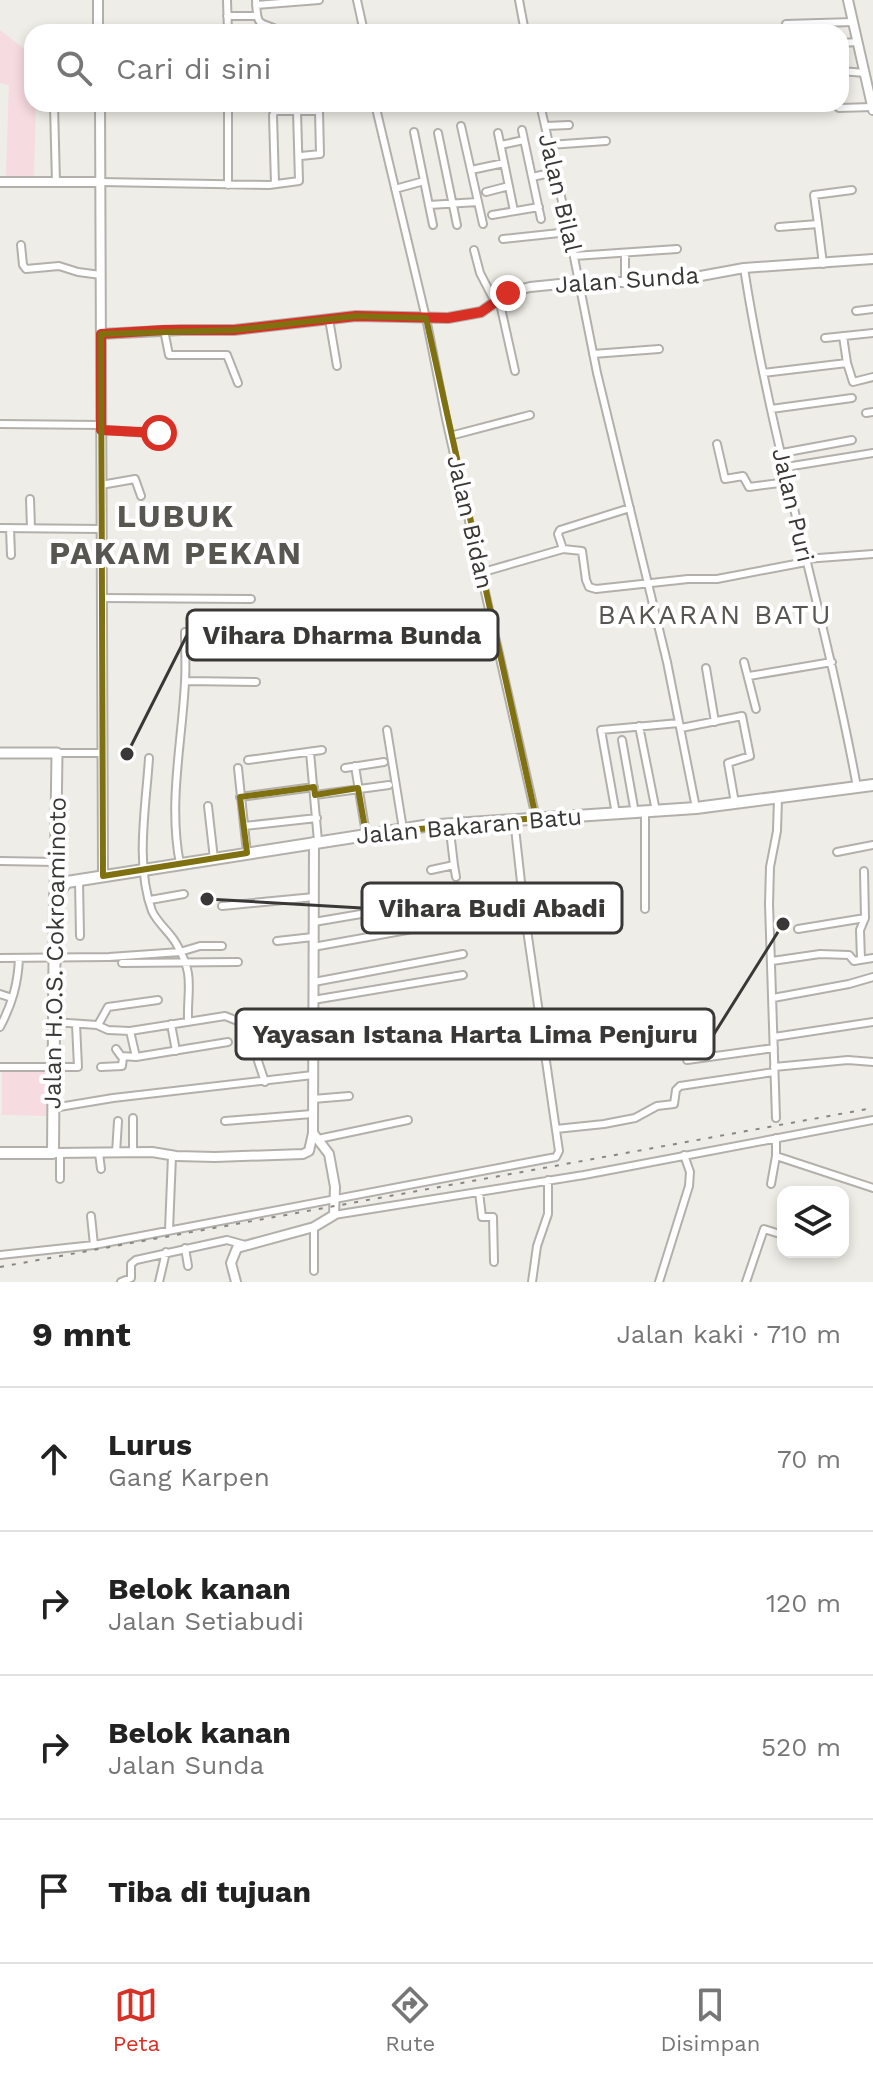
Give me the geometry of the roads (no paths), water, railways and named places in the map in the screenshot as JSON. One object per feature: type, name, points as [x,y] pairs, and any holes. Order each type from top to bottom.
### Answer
[{"type":"highway","name":"Jalan Bakaran Batu","points":[[73,881],[449,823],[696,808],[873,785]]},
{"type":"highway","points":[[55,896],[60,887],[73,881]]},
{"type":"highway","name":"Jalan H.O.S. Cokroaminoto","points":[[55,896],[53,1108],[56,1153]]},
{"type":"highway","points":[[0,1153],[56,1153]]},
{"type":"main road","points":[[0,753],[57,753]]},
{"type":"main road","name":"Jalan H.O.S. Cokroaminoto","points":[[55,896],[57,753]]},
{"type":"main road","points":[[56,866],[59,878],[73,881]]},
{"type":"street","points":[[98,0],[98,24]]},
{"type":"street","points":[[227,0],[228,24]]},
{"type":"street","points":[[262,24],[256,16],[256,2],[319,0]]},
{"type":"street","points":[[357,0],[362,24]]},
{"type":"street","points":[[519,0],[524,24]]},
{"type":"street","points":[[848,0],[867,67],[873,109],[849,106]]},
{"type":"street","points":[[227,16],[256,16]]},
{"type":"street","points":[[786,24],[853,22]]},
{"type":"street","points":[[849,43],[858,42]]},
{"type":"street","points":[[54,112],[56,183]]},
{"type":"street","points":[[100,112],[103,876]]},
{"type":"street","points":[[228,112],[228,185]]},
{"type":"street","points":[[274,112],[275,184]]},
{"type":"street","points":[[0,182],[228,185],[300,181],[297,112]]},
{"type":"street","points":[[301,156],[321,153],[318,112]]},
{"type":"street","name":"Jalan Bidan","points":[[377,112],[426,318],[464,502],[536,818]]},
{"type":"street","name":"Jalan Bilal","points":[[542,112],[696,808]]},
{"type":"street","points":[[545,126],[569,125]]},
{"type":"street","points":[[461,126],[483,224]]},
{"type":"street","points":[[522,130],[541,219]]},
{"type":"street","points":[[414,132],[433,225]]},
{"type":"street","points":[[438,133],[457,225]]},
{"type":"street","points":[[498,133],[514,211]]},
{"type":"street","points":[[501,145],[524,140]]},
{"type":"street","points":[[549,145],[606,141]]},
{"type":"street","points":[[471,170],[504,163]]},
{"type":"street","points":[[532,177],[555,172]]},
{"type":"street","points":[[395,189],[424,181]]},
{"type":"street","points":[[486,192],[509,186]]},
{"type":"street","points":[[823,264],[814,196],[852,190]]},
{"type":"street","points":[[429,205],[478,202]]},
{"type":"street","points":[[492,215],[539,207]]},
{"type":"street","points":[[779,227],[818,224]]},
{"type":"street","points":[[503,239],[569,232]]},
{"type":"street","points":[[21,245],[26,269],[59,266],[101,275]]},
{"type":"street","points":[[574,256],[677,249]]},
{"type":"street","points":[[474,250],[480,273],[497,301],[515,371]]},
{"type":"street","points":[[625,254],[625,281]]},
{"type":"street","name":"Jalan Sunda","points":[[101,334],[234,330],[329,318],[426,318],[481,312],[522,289],[580,282],[668,282],[744,268],[873,259]]},
{"type":"street","name":"Jalan Puri","points":[[744,268],[756,347],[832,662],[857,787]]},
{"type":"street","points":[[856,311],[873,309]]},
{"type":"street","points":[[329,318],[337,366]]},
{"type":"street","points":[[164,330],[169,355],[227,355],[238,383]]},
{"type":"street","points":[[825,338],[873,333]]},
{"type":"street","points":[[843,336],[853,382],[873,377]]},
{"type":"street","points":[[593,354],[659,349]]},
{"type":"street","points":[[763,373],[847,363]]},
{"type":"street","points":[[771,409],[852,398]]},
{"type":"street","points":[[450,436],[530,415]]},
{"type":"street","points":[[0,424],[101,427],[143,434],[166,432]]},
{"type":"street","points":[[782,453],[852,440]]},
{"type":"street","points":[[717,444],[725,478],[743,476],[748,487],[788,482]]},
{"type":"street","points":[[786,467],[873,453]]},
{"type":"street","points":[[101,485],[135,479],[141,496]]},
{"type":"street","points":[[30,499],[31,528]]},
{"type":"street","points":[[563,549],[558,536],[560,530],[630,508]]},
{"type":"street","points":[[0,528],[102,529]]},
{"type":"street","points":[[10,528],[11,555]]},
{"type":"street","points":[[480,573],[563,549],[582,551],[586,580],[592,589],[717,579],[805,560],[873,554]]},
{"type":"street","points":[[102,598],[251,599]]},
{"type":"street","points":[[180,864],[175,840],[174,801],[186,681],[185,632]]},
{"type":"street","points":[[744,662],[756,709]]},
{"type":"street","points":[[749,676],[832,662]]},
{"type":"street","points":[[706,668],[715,722]]},
{"type":"street","points":[[186,681],[256,682]]},
{"type":"street","points":[[616,814],[600,731],[639,726],[680,726],[742,716],[750,757],[728,763],[735,804]]},
{"type":"street","points":[[639,726],[646,812],[645,909]]},
{"type":"street","points":[[387,730],[403,829]]},
{"type":"street","points":[[622,740],[646,812]]},
{"type":"street","points":[[248,760],[322,750]]},
{"type":"street","points":[[310,752],[317,818],[312,1114],[316,1136],[329,1154],[334,1215]]},
{"type":"street","points":[[57,753],[103,753]]},
{"type":"street","points":[[149,758],[144,870],[153,913],[187,962],[191,979],[187,989],[188,1021]]},
{"type":"street","points":[[345,768],[384,762]]},
{"type":"street","points":[[355,766],[366,834]]},
{"type":"street","points":[[238,768],[247,853]]},
{"type":"street","points":[[240,797],[389,785]]},
{"type":"street","points":[[776,1118],[770,873],[777,831],[778,798]]},
{"type":"street","points":[[208,806],[214,859]]},
{"type":"street","points":[[244,826],[317,818]]},
{"type":"street","points":[[0,1255],[94,1245],[335,1200],[393,1186],[412,1186],[554,1158],[557,1154],[556,1129],[514,819]]},
{"type":"street","points":[[449,823],[456,877]]},
{"type":"street","points":[[837,852],[873,845]]},
{"type":"street","points":[[0,861],[56,866]]},
{"type":"street","points":[[431,870],[454,865]]},
{"type":"street","points":[[855,981],[860,930],[865,918],[864,871]]},
{"type":"street","points":[[73,881],[80,936]]},
{"type":"street","points":[[314,922],[496,891]]},
{"type":"street","points":[[150,900],[184,894]]},
{"type":"street","points":[[222,906],[314,897]]},
{"type":"street","points":[[277,941],[313,942],[524,909]]},
{"type":"street","points":[[798,929],[865,918]]},
{"type":"street","points":[[0,958],[180,952],[200,946],[222,946]]},
{"type":"street","points":[[314,982],[463,954]]},
{"type":"street","points":[[772,961],[829,954],[849,955],[858,960],[873,958]]},
{"type":"street","points":[[0,1027],[9,1013],[17,983],[19,958]]},
{"type":"street","points":[[122,963],[238,962]]},
{"type":"street","points":[[313,1000],[463,975]]},
{"type":"street","points":[[773,998],[873,977]]},
{"type":"street","points":[[0,994],[12,998]]},
{"type":"street","points":[[98,1025],[108,1007],[158,1000]]},
{"type":"street","points":[[54,1022],[98,1025],[109,1031],[130,1031],[229,1016],[245,1023],[314,1022]]},
{"type":"street","points":[[774,1037],[873,1022]]},
{"type":"street","points":[[0,1067],[78,1067],[76,1024]]},
{"type":"street","points":[[171,1024],[176,1051]]},
{"type":"street","points":[[130,1031],[136,1057]]},
{"type":"street","points":[[123,1057],[228,1042]]},
{"type":"street","points":[[256,1045],[265,1082]]},
{"type":"street","points":[[687,1060],[774,1048]]},
{"type":"street","points":[[101,1067],[122,1066],[123,1057],[116,1049]]},
{"type":"street","points":[[556,1129],[640,1117],[657,1106],[674,1104],[676,1090],[680,1086],[848,1060],[873,1062]]},
{"type":"street","points":[[53,1108],[313,1075]]},
{"type":"street","points":[[312,1099],[349,1096]]},
{"type":"street","points":[[225,1121],[312,1114]]},
{"type":"street","points":[[133,1118],[133,1153]]},
{"type":"street","points":[[316,1136],[408,1120]]},
{"type":"street","points":[[236,1282],[231,1258],[237,1248],[314,1227],[334,1215],[548,1180],[873,1120]]},
{"type":"street","points":[[116,1153],[118,1121]]},
{"type":"street","points":[[60,1179],[56,1153],[152,1152],[172,1156],[303,1154],[309,1151],[316,1136]]},
{"type":"street","points":[[771,1184],[776,1138]]},
{"type":"street","points":[[99,1153],[101,1169]]},
{"type":"street","points":[[659,1282],[689,1186],[690,1172],[684,1155]]},
{"type":"street","points":[[169,1230],[172,1156]]},
{"type":"street","points":[[776,1156],[873,1188]]},
{"type":"street","points":[[532,1282],[537,1246],[548,1214],[548,1180]]},
{"type":"street","points":[[479,1192],[482,1217],[493,1217],[494,1262]]},
{"type":"street","points":[[91,1216],[94,1245]]},
{"type":"street","points":[[314,1227],[314,1271]]},
{"type":"street","points":[[746,1282],[764,1229],[777,1233]]},
{"type":"street","points":[[121,1282],[131,1278],[133,1261],[227,1240],[245,1245]]},
{"type":"street","points":[[185,1248],[188,1266]]},
{"type":"street","points":[[159,1282],[163,1253]]},
{"type":"railway","points":[[0,1267],[873,1108]]},
{"type":"place","name":"Vihara Dharma Bunda","points":[[127,754]]},
{"type":"place","name":"Vihara Budi Abadi","points":[[207,899]]},
{"type":"place","name":"Yayasan Istana Harta Lima Penjuru","points":[[783,924]]},
{"type":"district","name":"LUBUK PAKAM PEKAN","points":[[176,534]]},
{"type":"district","name":"BAKARAN BATU","points":[[715,614]]}]
